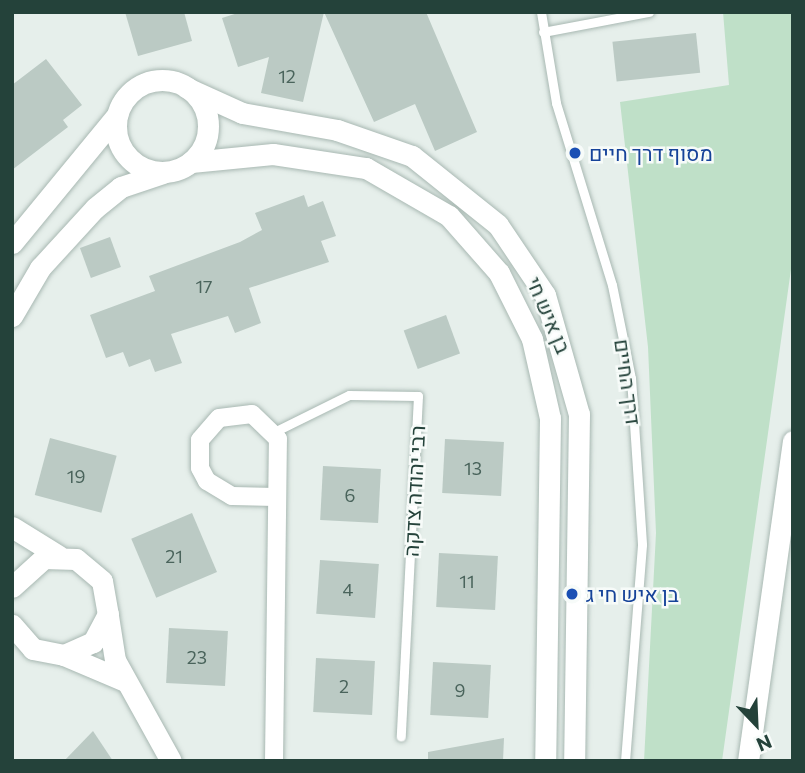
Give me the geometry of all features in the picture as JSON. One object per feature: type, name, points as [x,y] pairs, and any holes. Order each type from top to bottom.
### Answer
[{"type":"street","points":[[12,243],[145,83],[187,88],[208,124],[191,162],[121,187],[95,208],[40,268],[12,316]]},
{"type":"street","name":"בן איש חי","points":[[187,88],[242,113],[337,130],[412,156],[498,225],[545,295],[579,414],[574,761]]},
{"type":"street","points":[[117,115],[125,155],[163,173]]},
{"type":"street","name":"בן איש חי","points":[[191,162],[273,154],[366,168],[449,216],[499,273],[532,340],[550,418],[545,761]]},
{"type":"street","points":[[274,761],[276,431],[266,420],[238,412],[208,427],[198,454],[203,475],[218,491],[275,498]]},
{"type":"street","points":[[748,761],[793,441]]},
{"type":"street","points":[[12,527],[59,556],[91,568],[108,597],[108,614],[125,681],[171,761]]},
{"type":"street","points":[[12,587],[30,565],[59,556]]},
{"type":"street","points":[[12,656],[56,655],[93,642],[108,614]]},
{"type":"street","points":[[12,625],[21,639],[125,681]]},
{"type":"lane","name":"דרך החיים","points":[[541,12],[542,32],[631,378],[642,545],[625,761]]},
{"type":"lane","points":[[542,32],[649,12]]},
{"type":"lane","name":"רבי יהודה צדקה","points":[[276,431],[349,395],[418,396],[401,737]]},
{"type":"green space","points":[[723,12],[793,12],[793,255],[722,761],[644,761],[656,533],[648,347],[620,102],[729,85]]},
{"type":"building","points":[[125,12],[184,12],[192,41],[138,56]]},
{"type":"building","points":[[241,12],[324,12],[303,102],[261,93],[269,57],[238,67],[222,18]]},
{"type":"building","points":[[324,12],[426,12],[477,132],[435,151],[415,104],[374,122]]},
{"type":"building","points":[[696,33],[700,73],[617,82],[612,42]]},
{"type":"building","points":[[46,59],[82,105],[63,120],[68,127],[12,170],[12,85]]},
{"type":"building","points":[[304,195],[308,207],[323,201],[336,236],[321,241],[329,262],[249,288],[261,323],[235,333],[228,316],[171,334],[182,363],[155,372],[150,359],[129,367],[123,352],[106,358],[90,315],[155,291],[149,276],[240,242],[262,230],[255,213]]},
{"type":"building","points":[[110,237],[121,267],[91,278],[80,248]]},
{"type":"building","points":[[446,315],[460,354],[418,369],[404,330]]},
{"type":"building","points":[[50,438],[117,456],[101,513],[35,495]]},
{"type":"building","points":[[445,439],[504,442],[501,496],[442,493]]},
{"type":"building","points":[[323,466],[381,469],[378,523],[320,520]]},
{"type":"building","points":[[192,513],[217,572],[156,598],[131,539]]},
{"type":"building","points":[[439,553],[498,556],[495,610],[436,607]]},
{"type":"building","points":[[320,560],[379,564],[375,618],[316,614]]},
{"type":"building","points":[[169,628],[228,631],[225,686],[166,683]]},
{"type":"building","points":[[316,658],[375,661],[372,715],[313,712]]},
{"type":"building","points":[[433,662],[491,665],[488,718],[430,715]]},
{"type":"building","points":[[93,731],[113,761],[64,761]]},
{"type":"building","points":[[504,738],[503,761],[428,761],[428,752]]},
{"type":"place","name":"מסוף דרך חיים","points":[[575,153]]},
{"type":"place","name":"בן איש חי ג","points":[[572,594]]}]
